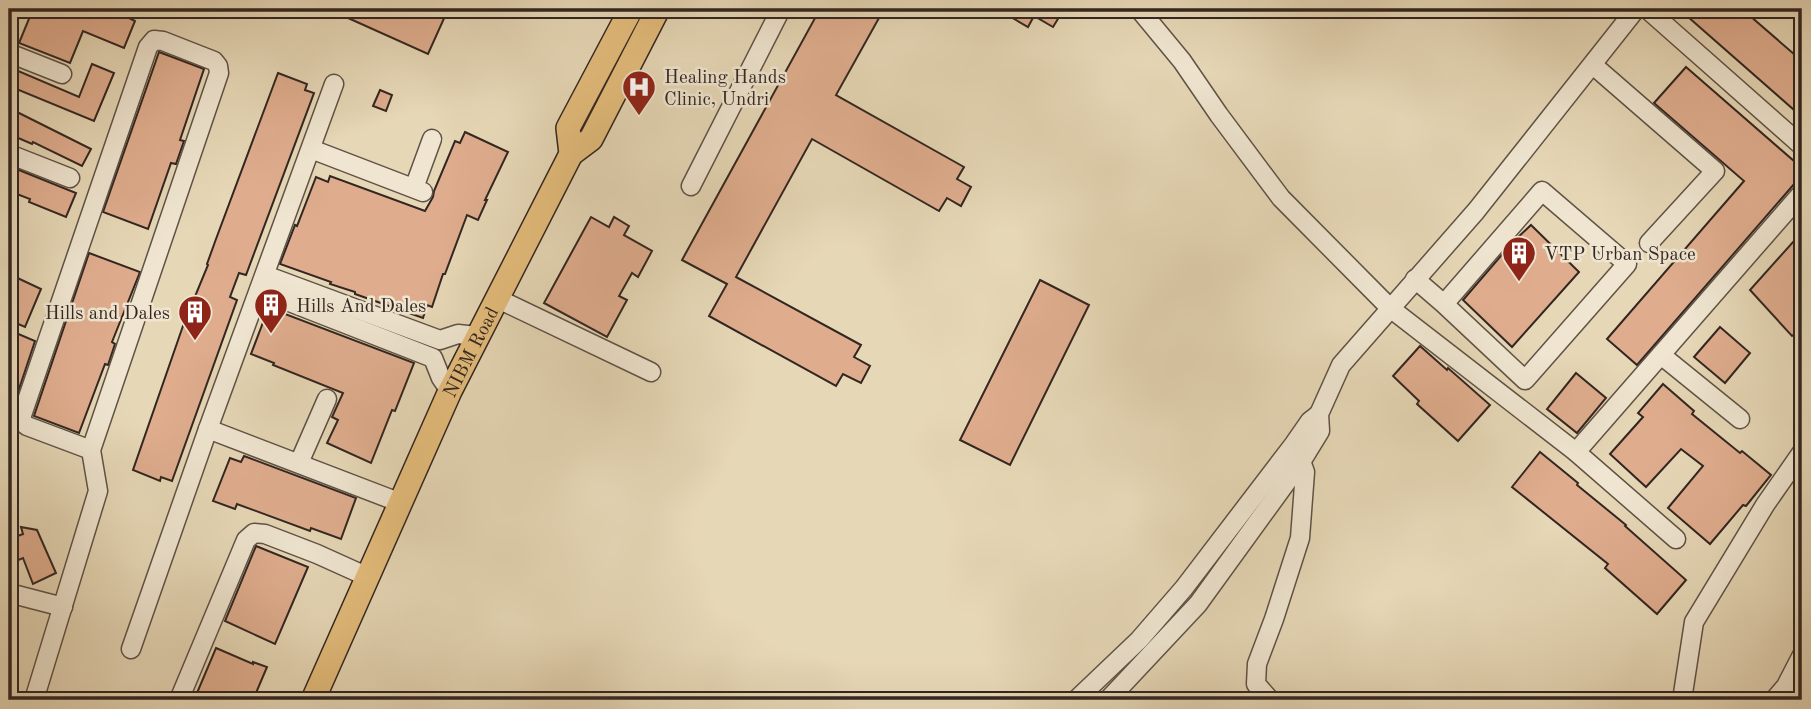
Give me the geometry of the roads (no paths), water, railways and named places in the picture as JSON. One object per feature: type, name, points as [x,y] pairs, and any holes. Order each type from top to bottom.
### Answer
[{"type":"main road","name":"NIBM Road","points":[[313,700],[450,391],[571,154],[568,128],[631,9]]},
{"type":"main road","points":[[571,154],[591,139],[658,9]]},
{"type":"street","points":[[691,186],[782,9]]},
{"type":"street","points":[[1139,9],[1182,61],[1281,198],[1390,308],[1576,452],[1676,539]]},
{"type":"street","points":[[1108,700],[1198,604],[1301,462],[1320,431],[1319,414],[1340,365],[1476,211],[1636,9]]},
{"type":"street","points":[[1647,9],[1802,146]]},
{"type":"street","points":[[34,700],[98,491],[91,450],[219,73],[214,61],[163,41],[154,40],[148,47],[22,415],[22,422],[27,426],[91,450]]},
{"type":"street","points":[[9,53],[62,74]]},
{"type":"street","points":[[1593,65],[1715,171],[1649,243]]},
{"type":"street","points":[[131,649],[334,84]]},
{"type":"street","points":[[311,149],[419,190],[432,139]]},
{"type":"street","points":[[9,154],[70,178]]},
{"type":"street","points":[[1415,279],[1525,380],[1628,264],[1542,191],[1444,304]]},
{"type":"street","points":[[1576,452],[1802,193]]},
{"type":"street","points":[[262,283],[356,318],[440,340],[458,334],[477,336]]},
{"type":"street","points":[[496,298],[651,372]]},
{"type":"street","points":[[356,318],[433,358],[450,391]]},
{"type":"street","points":[[1661,355],[1740,419]]},
{"type":"street","points":[[299,463],[327,399]]},
{"type":"street","points":[[1076,700],[1139,640],[1184,588],[1310,421],[1319,414]]},
{"type":"street","points":[[208,429],[401,503]]},
{"type":"street","points":[[1270,700],[1256,684],[1257,664],[1275,620],[1300,538],[1305,472],[1294,444]]},
{"type":"street","points":[[1682,700],[1694,622],[1765,505],[1802,452]]},
{"type":"street","points":[[179,700],[246,540],[254,533],[265,534],[317,554],[368,577]]},
{"type":"street","points":[[9,593],[63,607]]},
{"type":"street","points":[[1774,700],[1786,685],[1802,655]]},
{"type":"place","name":"Healing Hands Clinic, Undri","points":[[639,117]]},
{"type":"place","name":"VTP Urban Space","points":[[1519,283]]},
{"type":"place","name":"Hills And Dales","points":[[271,335]]},
{"type":"place","name":"Hills and Dales","points":[[195,342]]}]
